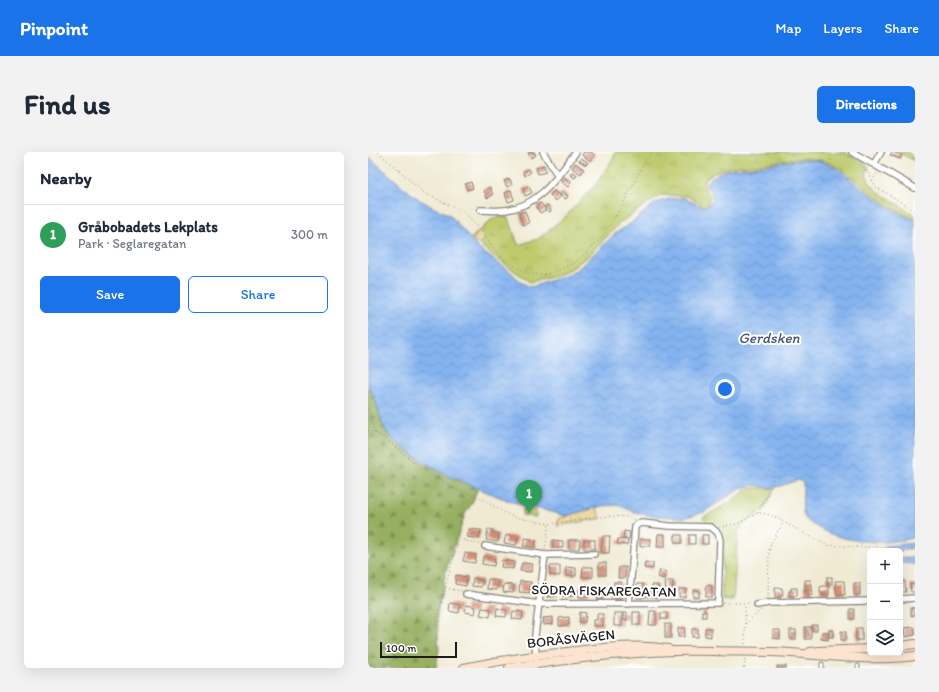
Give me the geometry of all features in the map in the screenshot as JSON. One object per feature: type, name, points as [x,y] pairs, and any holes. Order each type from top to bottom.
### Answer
[{"type":"main road","points":[[903,646],[915,644]]},
{"type":"main road","name":"BORÅSVÄGEN","points":[[464,668],[495,661],[536,655],[627,647],[803,654],[839,658],[879,659],[915,656]]},
{"type":"main road","name":"BORÅSVÄGEN","points":[[803,654],[819,650],[867,649]]},
{"type":"main road","name":"BORÅSVÄGEN","points":[[509,668],[627,654],[681,650]]},
{"type":"street","points":[[543,152],[558,176]]},
{"type":"street","points":[[480,210],[506,210],[525,205],[542,194],[576,152]]},
{"type":"street","points":[[852,152],[915,188]]},
{"type":"street","points":[[874,164],[881,152]]},
{"type":"street","points":[[629,604],[635,527],[642,523],[669,526],[708,527],[716,530],[720,540],[718,603]]},
{"type":"street","points":[[484,546],[545,555],[594,554]]},
{"type":"street","points":[[536,666],[535,635],[545,555]]},
{"type":"street","name":"SÖDRA FISKAREGATAN","points":[[466,594],[539,604],[718,603]]},
{"type":"street","points":[[903,599],[915,598]]},
{"type":"street","points":[[757,606],[768,603],[867,601]]},
{"type":"path","points":[[378,152],[425,194],[452,206],[467,215],[502,258],[524,272],[541,275],[554,273],[561,270],[579,259],[602,238],[623,204],[644,163],[652,152]]},
{"type":"path","points":[[837,152],[853,159]]},
{"type":"path","points":[[859,162],[876,187],[915,212]]},
{"type":"path","points":[[483,234],[486,224],[494,210]]},
{"type":"path","points":[[368,409],[375,433]]},
{"type":"path","points":[[368,430],[390,442],[420,468],[457,490],[479,497],[505,514],[549,524],[615,515],[629,518],[638,524]]},
{"type":"path","points":[[758,513],[771,487],[775,469]]},
{"type":"path","points":[[769,470],[774,472]]},
{"type":"path","points":[[368,664],[391,662],[420,641],[435,625],[459,538],[464,493]]},
{"type":"path","points":[[716,530],[720,526],[737,524],[758,513],[767,514],[827,545],[882,548]]},
{"type":"path","points":[[768,603],[769,551],[771,543],[784,522]]},
{"type":"path","points":[[545,555],[549,524]]},
{"type":"path","points":[[459,538],[484,546]]},
{"type":"path","points":[[903,552],[915,550]]},
{"type":"path","points":[[444,588],[461,591],[466,594]]},
{"type":"path","points":[[718,603],[745,603],[757,606],[757,613],[747,623],[745,623]]},
{"type":"path","points":[[745,603],[745,645]]},
{"type":"path","points":[[744,668],[745,657]]},
{"type":"path","points":[[391,662],[392,668]]},
{"type":"green space","points":[[615,152],[844,152],[869,166],[866,173],[869,182],[877,191],[915,215],[915,219],[884,202],[834,165],[824,161],[803,159],[735,167],[716,172],[704,180],[705,189],[711,195],[708,204],[705,206],[687,196],[662,195],[620,223],[589,255],[575,266],[556,276],[530,282],[471,238],[495,217],[507,217],[518,245],[538,239],[567,215],[596,184],[614,157]]},
{"type":"green space","points":[[898,152],[915,152],[915,161]]},
{"type":"green space","points":[[368,387],[376,402],[383,424],[391,436],[401,446],[425,463],[451,477],[478,488],[472,503],[466,512],[446,570],[437,615],[439,650],[436,667],[432,668],[368,668]]},
{"type":"green space","points":[[750,488],[774,489],[765,508],[744,524],[738,531],[733,600],[722,599],[722,523],[707,523],[703,517],[724,506]]},
{"type":"green space","points":[[525,508],[536,510],[536,517],[522,515]]},
{"type":"sand","points":[[479,231],[484,237],[480,244],[473,240]]},
{"type":"sand","points":[[595,506],[601,518],[557,526],[559,519]]},
{"type":"water","name":"Gerdsken","points":[[368,156],[420,200],[449,214],[479,249],[513,274],[520,282],[531,287],[565,276],[578,269],[616,233],[630,224],[655,203],[669,199],[684,198],[705,207],[709,205],[713,199],[712,192],[707,187],[707,182],[718,174],[729,170],[795,160],[824,162],[838,170],[892,209],[915,220],[915,537],[904,540],[877,542],[849,539],[824,531],[805,518],[802,505],[803,482],[798,480],[774,488],[753,485],[743,488],[704,512],[683,518],[647,515],[618,505],[602,506],[566,516],[509,501],[448,476],[399,445],[388,434],[382,423],[375,399],[368,387]]},
{"type":"water","points":[[915,543],[915,547],[903,550],[903,548],[883,548],[886,546]]},
{"type":"water","points":[[903,557],[915,559],[915,564],[903,563]]},
{"type":"building","points":[[534,152],[536,155],[531,158],[528,153]]},
{"type":"building","points":[[584,152],[591,152],[595,155],[591,161],[582,155]]},
{"type":"building","points":[[892,152],[902,155],[900,159],[890,155]]},
{"type":"building","points":[[581,158],[588,162],[586,165],[579,161]]},
{"type":"building","points":[[575,163],[584,169],[581,174],[572,168]]},
{"type":"building","points":[[544,165],[546,172],[538,174],[536,168]]},
{"type":"building","points":[[529,169],[531,172],[525,176],[523,172]]},
{"type":"building","points":[[572,172],[577,175],[575,178],[570,175]]},
{"type":"building","points":[[564,177],[571,182],[568,187],[561,182]]},
{"type":"building","points":[[510,179],[512,185],[507,187],[504,181]]},
{"type":"building","points":[[471,182],[473,188],[467,190],[465,184]]},
{"type":"building","points":[[529,186],[532,193],[525,196],[523,188]]},
{"type":"building","points":[[490,187],[493,195],[487,198],[484,190]]},
{"type":"building","points":[[511,190],[514,200],[508,202],[505,193]]},
{"type":"building","points":[[554,191],[561,196],[556,201],[550,195]]},
{"type":"building","points":[[562,192],[568,196],[566,199],[560,195]]},
{"type":"building","points":[[541,203],[546,210],[540,213],[536,206]]},
{"type":"building","points":[[548,205],[551,211],[549,212],[545,207]]},
{"type":"building","points":[[525,211],[529,223],[523,225],[519,213]]},
{"type":"building","points":[[469,529],[481,530],[479,539],[467,537]]},
{"type":"building","points":[[488,529],[499,534],[498,542],[486,540]]},
{"type":"building","points":[[624,531],[630,532],[629,539],[623,538]]},
{"type":"building","points":[[658,534],[665,534],[665,547],[657,547]]},
{"type":"building","points":[[506,535],[518,537],[516,545],[504,543]]},
{"type":"building","points":[[675,535],[682,535],[682,543],[675,543]]},
{"type":"building","points":[[689,535],[695,535],[695,544],[689,544]]},
{"type":"building","points":[[702,535],[708,535],[708,544],[702,544]]},
{"type":"building","points":[[603,536],[610,536],[609,553],[601,553]]},
{"type":"building","points":[[525,538],[536,540],[535,548],[523,546]]},
{"type":"building","points":[[618,539],[628,540],[627,545],[617,544]]},
{"type":"building","points":[[640,539],[650,539],[650,546],[640,546]]},
{"type":"building","points":[[553,540],[563,541],[563,548],[553,548]]},
{"type":"building","points":[[569,540],[580,540],[579,549],[569,549]]},
{"type":"building","points":[[584,540],[595,540],[595,549],[584,549]]},
{"type":"building","points":[[465,553],[476,555],[475,563],[463,561]]},
{"type":"building","points":[[483,556],[495,559],[494,566],[482,564]]},
{"type":"building","points":[[502,560],[514,562],[513,569],[501,567]]},
{"type":"building","points":[[645,562],[653,563],[653,569],[644,568]]},
{"type":"building","points":[[522,563],[533,564],[531,572],[520,571]]},
{"type":"building","points":[[599,563],[606,563],[606,575],[599,575]]},
{"type":"building","points":[[550,566],[560,566],[560,576],[550,575]]},
{"type":"building","points":[[566,567],[576,568],[576,576],[566,576]]},
{"type":"building","points":[[583,567],[593,567],[593,577],[582,577]]},
{"type":"building","points":[[619,567],[626,567],[625,578],[618,578]]},
{"type":"building","points":[[660,570],[666,572],[664,579],[658,577]]},
{"type":"building","points":[[456,575],[467,577],[466,586],[455,584]]},
{"type":"building","points":[[827,577],[832,577],[832,584],[827,584]]},
{"type":"building","points":[[473,578],[483,580],[481,587],[472,586]]},
{"type":"building","points":[[488,579],[499,581],[497,590],[487,589]]},
{"type":"building","points":[[805,580],[811,580],[813,595],[804,595],[804,591],[807,591],[805,590]]},
{"type":"building","points":[[520,581],[531,582],[530,593],[519,592]]},
{"type":"building","points":[[665,581],[673,581],[673,592],[666,592]]},
{"type":"building","points":[[835,581],[844,581],[845,595],[837,595]]},
{"type":"building","points":[[903,581],[905,581],[906,592],[903,592]]},
{"type":"building","points":[[614,582],[621,582],[621,586],[614,586]]},
{"type":"building","points":[[854,583],[860,583],[860,595],[854,595]]},
{"type":"building","points":[[504,584],[514,585],[513,593],[503,592]]},
{"type":"building","points":[[637,584],[643,584],[643,598],[637,598]]},
{"type":"building","points":[[910,584],[915,584],[915,592],[911,592]]},
{"type":"building","points":[[652,585],[658,585],[658,598],[652,597]]},
{"type":"building","points":[[706,585],[712,586],[712,597],[706,597]]},
{"type":"building","points":[[829,586],[829,595],[823,595],[823,593],[820,593],[820,587]]},
{"type":"building","points":[[557,587],[557,596],[547,597],[547,588]]},
{"type":"building","points":[[574,587],[574,596],[563,596],[563,588]]},
{"type":"building","points":[[596,587],[603,587],[603,599],[597,599]]},
{"type":"building","points":[[775,588],[782,588],[783,595],[781,595],[781,597],[775,597]]},
{"type":"building","points":[[791,588],[797,588],[797,596],[789,596],[789,591],[791,591]]},
{"type":"building","points":[[579,589],[589,589],[589,597],[579,597]]},
{"type":"building","points":[[679,589],[686,589],[685,597],[679,597]]},
{"type":"building","points":[[644,590],[650,590],[650,597],[644,597]]},
{"type":"building","points":[[693,590],[699,590],[699,597],[693,597]]},
{"type":"building","points":[[612,592],[622,593],[621,599],[612,599]]},
{"type":"building","points":[[450,603],[460,605],[459,613],[449,611]]},
{"type":"building","points":[[466,605],[476,607],[475,614],[465,612]]},
{"type":"building","points":[[482,608],[491,609],[490,617],[480,615]]},
{"type":"building","points":[[497,608],[507,610],[506,617],[496,616]]},
{"type":"building","points":[[911,608],[915,608],[915,615],[911,616]]},
{"type":"building","points":[[850,609],[854,609],[854,619],[850,619]]},
{"type":"building","points":[[513,611],[523,612],[522,620],[512,619]]},
{"type":"building","points":[[650,611],[656,611],[656,625],[649,625]]},
{"type":"building","points":[[702,611],[706,611],[706,617],[702,617]]},
{"type":"building","points":[[580,612],[586,613],[585,622],[579,622]]},
{"type":"building","points":[[633,612],[640,612],[640,625],[633,625]]},
{"type":"building","points":[[614,613],[622,613],[622,626],[614,626]]},
{"type":"building","points":[[623,613],[627,613],[627,620],[623,620]]},
{"type":"building","points":[[661,613],[667,613],[667,619],[661,619]]},
{"type":"building","points":[[597,614],[603,614],[603,626],[593,626],[593,620],[597,620]]},
{"type":"building","points":[[553,617],[553,624],[544,625],[543,618]]},
{"type":"building","points":[[569,617],[569,625],[559,626],[559,618]]},
{"type":"building","points":[[665,624],[671,624],[671,638],[665,638]]},
{"type":"building","points":[[812,625],[817,625],[817,631],[812,631]]},
{"type":"building","points":[[805,627],[811,627],[811,639],[805,639]]},
{"type":"building","points":[[914,627],[915,635],[905,637],[904,628]]},
{"type":"building","points":[[678,628],[685,628],[684,637],[678,637]]},
{"type":"building","points":[[705,628],[711,628],[711,637],[705,636]]},
{"type":"building","points":[[856,628],[862,628],[862,640],[856,640]]},
{"type":"building","points":[[692,629],[698,629],[698,637],[692,637]]},
{"type":"building","points":[[773,630],[780,630],[780,639],[773,638]]},
{"type":"building","points":[[790,630],[796,630],[796,639],[790,639]]},
{"type":"building","points":[[829,630],[833,630],[833,637],[829,637]]},
{"type":"building","points":[[841,631],[846,632],[846,640],[841,640]]},
{"type":"building","points":[[822,632],[828,632],[828,640],[821,639]]},
{"type":"building","points":[[777,666],[786,666],[786,668],[777,668]]},
{"type":"place","name":"Gråbobadets Lekplats","points":[[529,513]]}]
